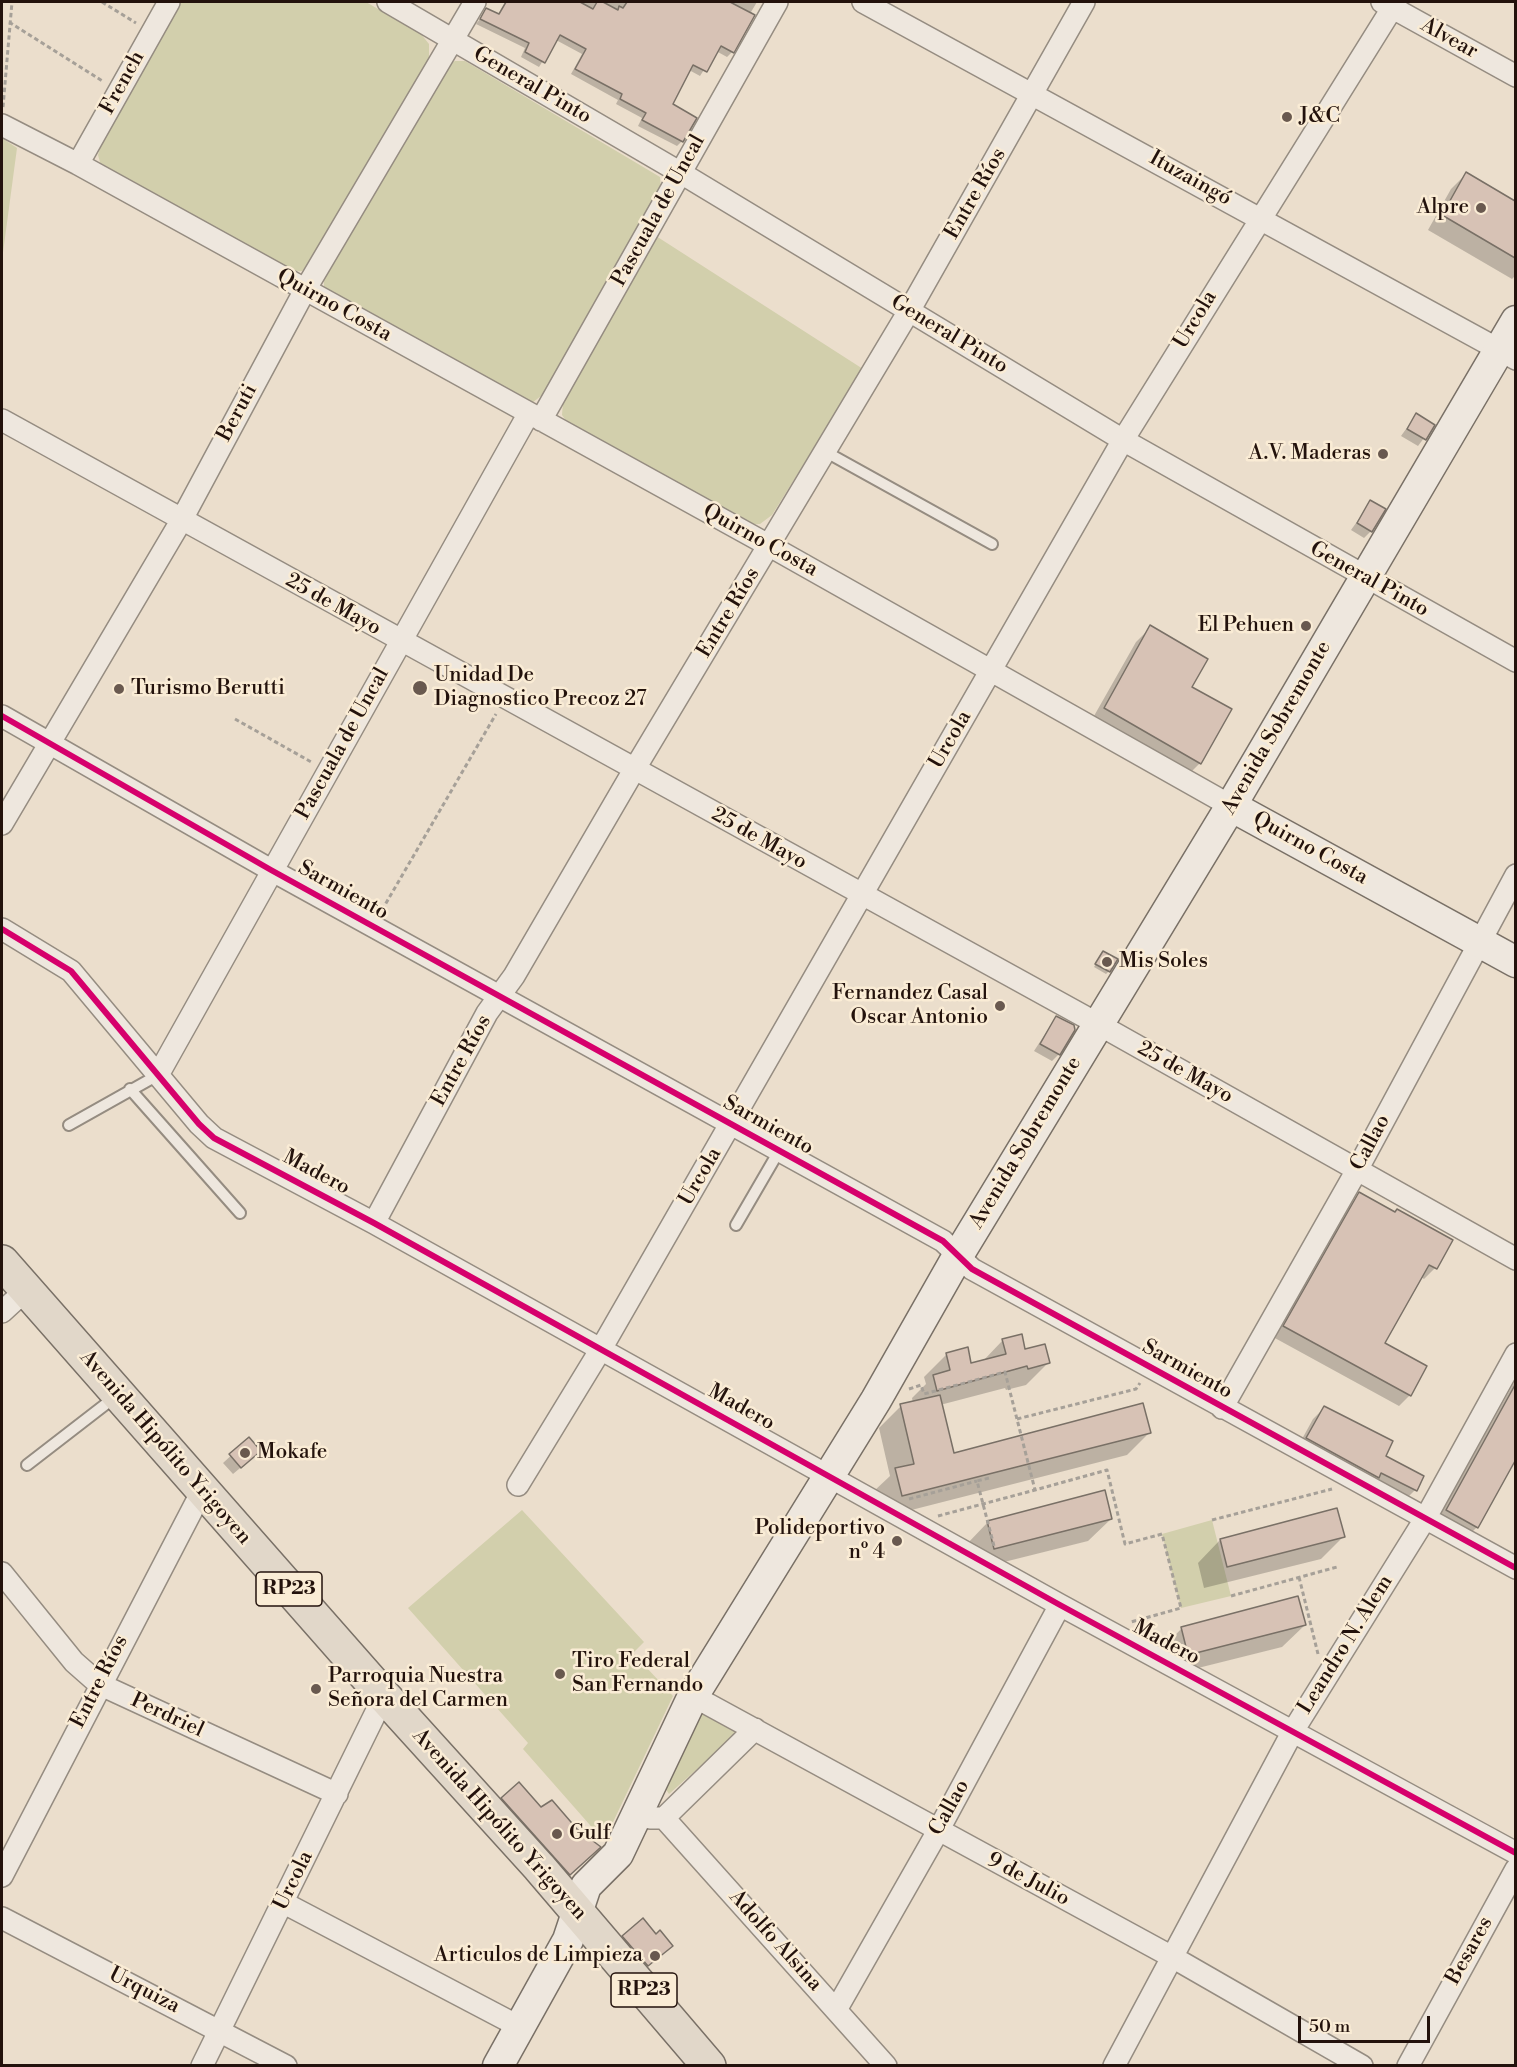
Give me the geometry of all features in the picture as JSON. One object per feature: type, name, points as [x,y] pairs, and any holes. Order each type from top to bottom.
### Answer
[{"type":"main road","name":"Avenida Sobremonte","points":[[498,2066],[568,1940],[586,1886],[650,1817],[693,1696],[876,1400],[959,1254],[1232,806],[1365,578],[1507,354],[1515,321]]},
{"type":"main road","name":"Quirno Costa","points":[[1232,806],[1515,962]]},
{"type":"main road","name":"Avenida Hipólito Yrigoyen","points":[[2,1262],[202,1491],[539,1867],[710,2066]]},
{"type":"street","name":"French","points":[[78,164],[169,2]]},
{"type":"street","name":"General Pinto","points":[[388,2],[681,173],[1123,440],[1515,661]]},
{"type":"street","name":"Beruti","points":[[2,824],[181,521],[305,290],[475,2]]},
{"type":"street","name":"Pascuala de Uncal","points":[[158,1075],[400,641],[681,173],[777,2]]},
{"type":"street","name":"Ituzaingó","points":[[863,2],[1507,354]]},
{"type":"street","name":"Entre Ríos","points":[[374,1222],[487,1013],[514,976],[634,770],[826,452],[909,311],[1084,2]]},
{"type":"street","name":"Alvear","points":[[1390,3],[1515,76]]},
{"type":"street","name":"Urcola","points":[[518,1485],[601,1349],[1123,440],[1390,3]]},
{"type":"street","name":"Quirno Costa","points":[[2,125],[78,164],[770,546],[1232,806]]},
{"type":"street","name":"25 de Mayo","points":[[2,420],[181,521],[1098,1024],[1515,1259]]},
{"type":"street","name":"Sarmiento","points":[[2,716],[271,870],[943,1241],[972,1269],[1515,1568]]},
{"type":"street","name":"Callao","points":[[1222,1408],[1357,1170],[1515,875]]},
{"type":"street","name":"Madero","points":[[2,928],[51,956],[71,971],[158,1075],[214,1137],[374,1222],[1060,1605],[1515,1854]]},
{"type":"street","points":[[2,1312],[26,1290]]},
{"type":"street","name":"Leandro N. Alem","points":[[1114,2066],[1293,1731],[1425,1519],[1515,1354]]},
{"type":"street","name":"Entre Ríos","points":[[2,1876],[99,1684],[202,1491]]},
{"type":"street","name":"Perdriel","points":[[2,1574],[74,1662],[99,1684],[337,1794]]},
{"type":"street","name":"Callao","points":[[836,2010],[938,1831],[1060,1605]]},
{"type":"street","name":"Urcola","points":[[202,2066],[384,1696]]},
{"type":"street","name":"9 de Julio","points":[[693,1696],[1173,1958],[1362,2066]]},
{"type":"street","points":[[650,1817],[755,1729]]},
{"type":"street","name":"Adolfo Alsina","points":[[650,1817],[836,2010],[886,2066]]},
{"type":"street","name":"Besares","points":[[1408,2066],[1515,1869]]},
{"type":"street","points":[[284,1903],[520,2028]]},
{"type":"street","name":"Urquiza","points":[[2,1918],[286,2066]]},
{"type":"lane","points":[[826,452],[992,544]]},
{"type":"lane","points":[[69,1125],[158,1075]]},
{"type":"lane","points":[[130,1089],[240,1213]]},
{"type":"lane","points":[[736,1225],[779,1151]]},
{"type":"lane","points":[[27,1465],[118,1395]]},
{"type":"path","points":[[2,125],[12,2]]},
{"type":"path","points":[[102,2],[152,32]]},
{"type":"path","points":[[9,22],[119,91]]},
{"type":"path","points":[[373,926],[505,699]]},
{"type":"path","points":[[235,719],[327,771]]},
{"type":"path","points":[[876,1400],[921,1385],[924,1394],[1005,1372],[1035,1490]]},
{"type":"path","points":[[1017,1419],[1136,1389]]},
{"type":"path","points":[[914,1522],[1107,1470],[1125,1544],[1162,1534],[1181,1608],[1105,1629]]},
{"type":"path","points":[[884,1505],[988,1478]]},
{"type":"path","points":[[977,1481],[994,1548]]},
{"type":"path","points":[[1212,1521],[1359,1482]]},
{"type":"path","points":[[1231,1596],[1337,1567]]},
{"type":"path","points":[[1299,1577],[1325,1679]]},
{"type":"shaded area","points":[[179,2],[366,2],[421,34],[429,44],[429,58],[310,263],[302,271],[291,272],[101,166],[98,155],[101,145]]},
{"type":"shaded area","points":[[455,61],[465,61],[660,177],[661,190],[546,392],[532,403],[331,296],[324,287],[324,276],[447,65]]},
{"type":"shaded area","points":[[2,138],[17,148],[2,260]]},
{"type":"shaded area","points":[[656,236],[863,369],[772,515],[760,524],[745,525],[569,425],[562,415],[563,402]]},
{"type":"shaded area","name":"Tiro Federal San Fernando","points":[[522,1510],[644,1642],[633,1653],[673,1696],[604,1841],[523,1749],[528,1743],[408,1608]]},
{"type":"shaded area","points":[[1212,1520],[1231,1596],[1181,1608],[1162,1534]]},
{"type":"shaded area","points":[[702,1712],[739,1732],[669,1794],[665,1788]]},
{"type":"building","points":[[506,2],[580,2],[593,9],[597,2],[603,2],[618,10],[619,6],[623,8],[627,2],[730,2],[755,15],[734,53],[721,46],[707,72],[693,65],[673,104],[697,118],[683,142],[642,120],[646,113],[620,99],[622,94],[575,69],[586,49],[560,35],[545,63],[525,52],[529,43],[480,19],[486,8],[499,14]]},
{"type":"building","name":"Alpre","points":[[1466,172],[1515,201],[1515,258],[1442,215]]},
{"type":"building","points":[[1416,413],[1435,425],[1426,440],[1407,429]]},
{"type":"building","points":[[1370,500],[1386,509],[1372,532],[1357,523]]},
{"type":"building","points":[[1150,625],[1208,659],[1192,687],[1232,709],[1201,764],[1104,708]]},
{"type":"building","name":"Mis Soles","points":[[1103,951],[1118,959],[1110,972],[1095,964]]},
{"type":"building","points":[[1056,1016],[1074,1025],[1075,1030],[1060,1055],[1040,1044]]},
{"type":"building","points":[[1359,1192],[1395,1212],[1397,1209],[1453,1240],[1437,1269],[1429,1265],[1385,1343],[1427,1366],[1411,1396],[1283,1326]]},
{"type":"building","points":[[1022,1334],[1025,1349],[1045,1344],[1050,1363],[1028,1369],[1027,1366],[937,1391],[933,1375],[950,1370],[946,1353],[968,1347],[971,1363],[1006,1354],[1002,1339]]},
{"type":"building","points":[[1515,1385],[1515,1461],[1478,1528],[1446,1510]]},
{"type":"building","points":[[940,1395],[954,1453],[1143,1403],[1151,1433],[902,1496],[895,1468],[914,1464],[900,1404]]},
{"type":"building","points":[[1324,1406],[1393,1441],[1386,1456],[1424,1476],[1417,1491],[1381,1473],[1379,1478],[1306,1438]]},
{"type":"building","name":"Mokafe","points":[[249,1437],[261,1451],[241,1468],[229,1454]]},
{"type":"building","points":[[1105,1490],[1112,1519],[994,1549],[987,1521]]},
{"type":"building","points":[[1337,1508],[1345,1537],[1227,1567],[1220,1539]]},
{"type":"building","points":[[1298,1596],[1306,1625],[1188,1655],[1181,1627]]},
{"type":"building","name":"Gulf","points":[[519,1782],[541,1807],[552,1800],[577,1829],[601,1847],[570,1875],[501,1798]]},
{"type":"building","points":[[643,1918],[656,1934],[660,1930],[673,1946],[648,1966],[622,1936]]},
{"type":"cycle path","points":[[2,716],[271,870],[943,1241],[972,1269],[1516,1568]]},
{"type":"cycle path","points":[[2,929],[71,971],[199,1124],[214,1138],[374,1223],[1060,1605],[1516,1853]]},
{"type":"place","name":"J&C","points":[[1287,117]]},
{"type":"place","name":"Alpre","points":[[1481,208]]},
{"type":"place","name":"A.V. Maderas","points":[[1383,454]]},
{"type":"place","name":"El Pehuen","points":[[1306,626]]},
{"type":"place","name":"Unidad De Diagnostico Precoz 27","points":[[420,688]]},
{"type":"place","name":"Turismo Berutti","points":[[119,689]]},
{"type":"place","name":"Mis Soles","points":[[1107,962]]},
{"type":"place","name":"Fernandez Casal Oscar Antonio","points":[[1000,1006]]},
{"type":"place","name":"Mokafe","points":[[245,1453]]},
{"type":"place","name":"Polideportivo nº 4","points":[[897,1541]]},
{"type":"place","name":"Tiro Federal San Fernando","points":[[560,1674]]},
{"type":"place","name":"Parroquia Nuestra Señora del Carmen","points":[[316,1689]]},
{"type":"place","name":"Gulf","points":[[557,1834]]},
{"type":"place","name":"Articulos de Limpieza","points":[[655,1956]]}]
